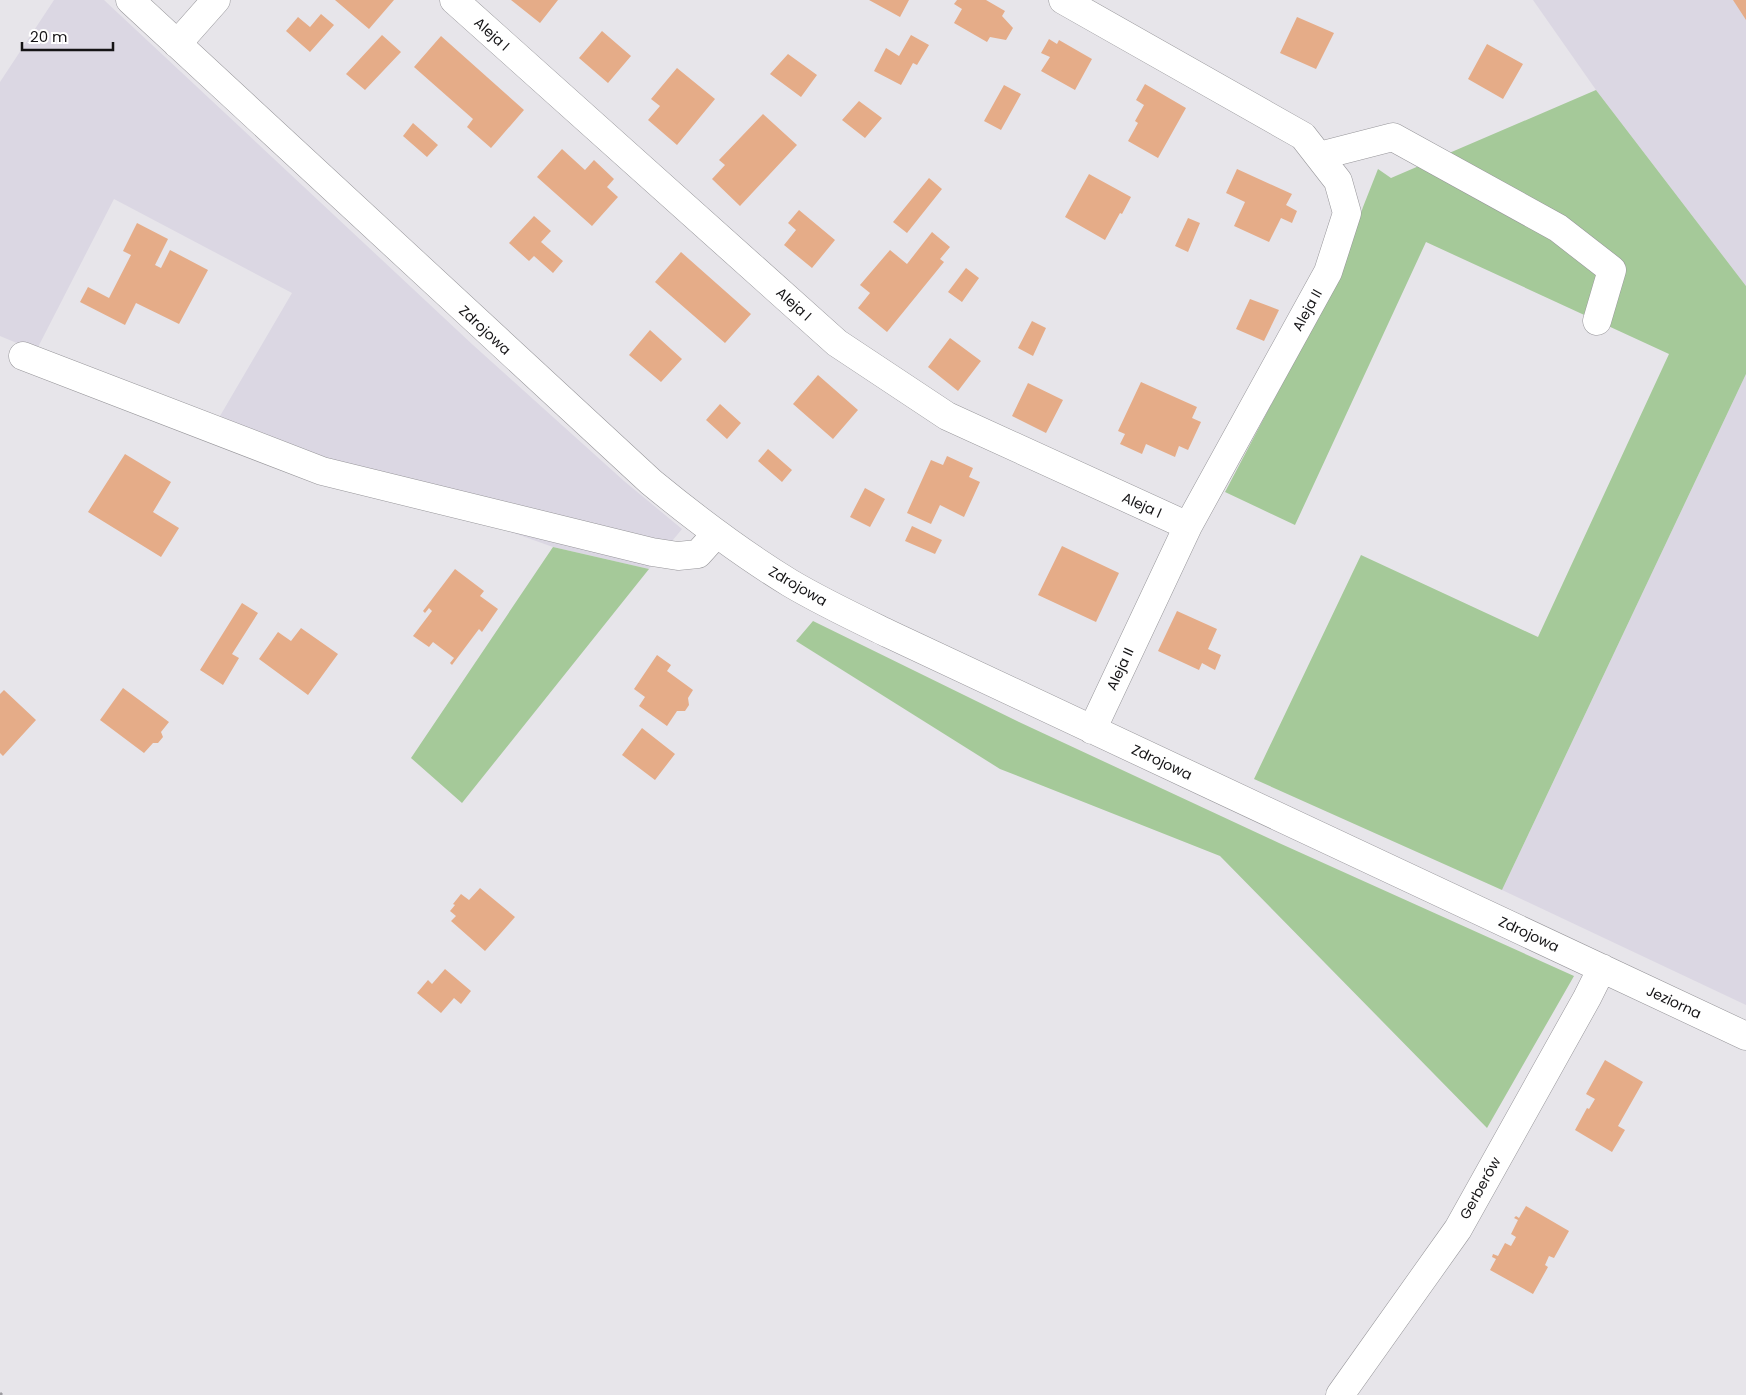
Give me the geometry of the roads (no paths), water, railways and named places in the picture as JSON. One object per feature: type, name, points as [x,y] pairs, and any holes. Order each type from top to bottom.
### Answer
[{"type":"street","name":"Zdrojowa","points":[[130,0],[651,482],[716,534],[777,574],[829,604],[1092,730],[1602,968]]},
{"type":"street","points":[[177,44],[216,0]]},
{"type":"street","name":"Aleja I","points":[[454,0],[837,343],[947,416],[1188,526]]},
{"type":"street","name":"Aleja II","points":[[1063,0],[1303,136],[1338,180],[1347,213],[1328,272],[1188,526],[1092,730]]},
{"type":"street","points":[[1319,156],[1393,137],[1558,228],[1612,270],[1597,320]]},
{"type":"street","points":[[23,356],[322,471],[678,556],[698,554],[716,534]]},
{"type":"street","name":"Jeziorna","points":[[1602,968],[1746,1036]]},
{"type":"street","name":"Gerberów","points":[[1340,1395],[1458,1229],[1602,968]]}]
